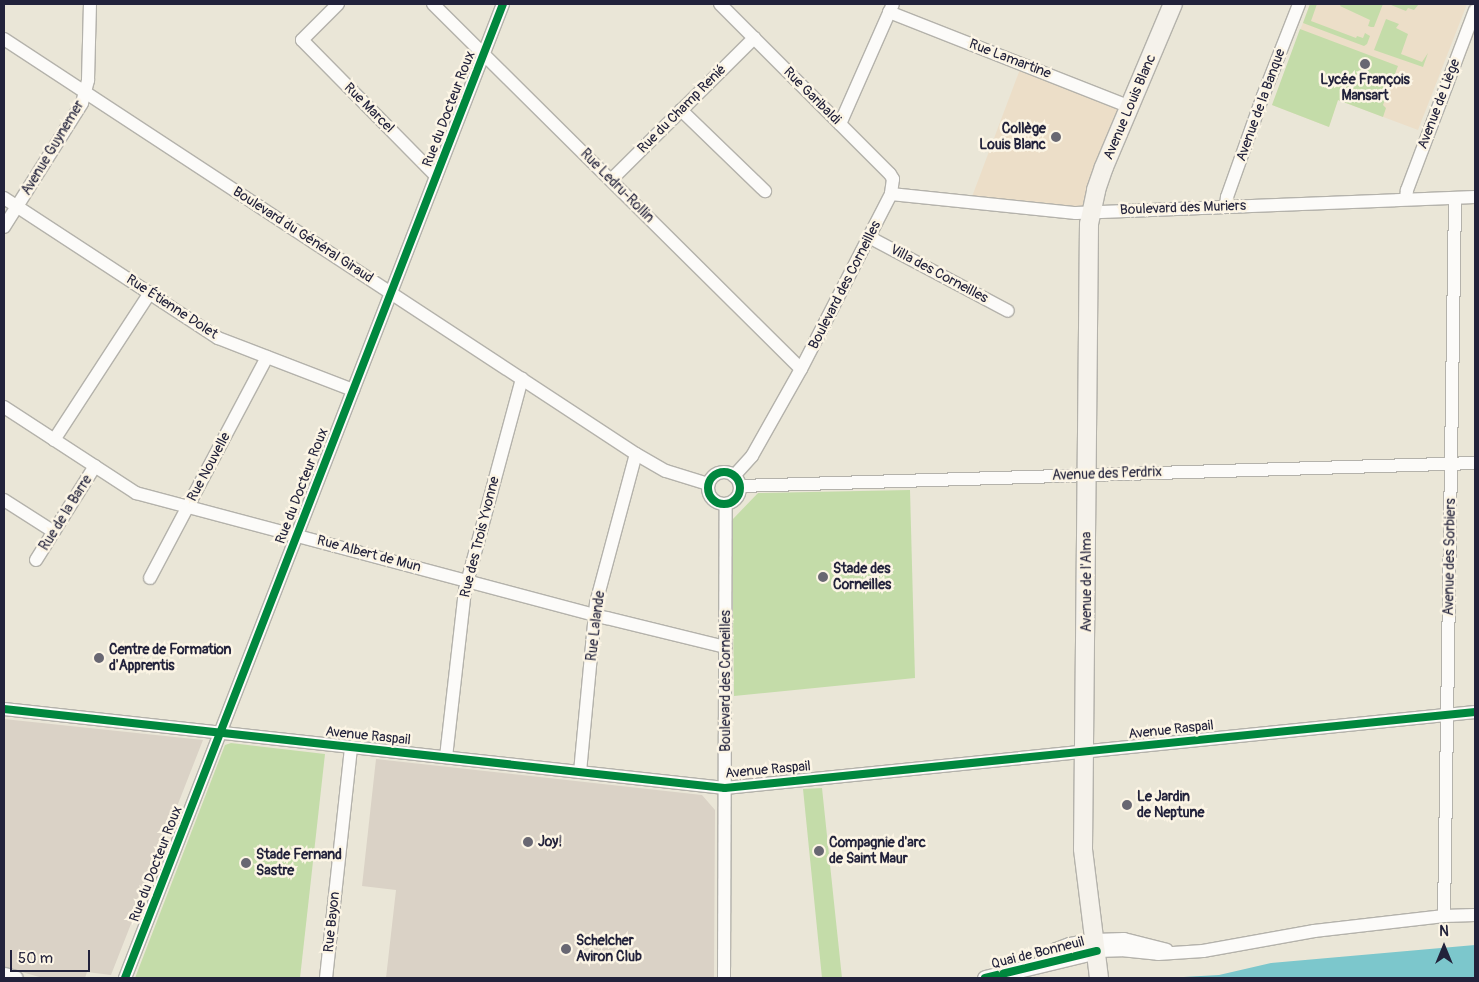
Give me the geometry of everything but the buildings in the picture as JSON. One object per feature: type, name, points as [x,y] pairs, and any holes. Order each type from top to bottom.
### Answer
[{"type":"main road","name":"Avenue Louis Blanc","points":[[1091,212],[1102,175],[1173,4]]},
{"type":"main road","name":"Avenue de l'Alma","points":[[1091,212],[1083,849],[1099,977]]},
{"type":"street","name":"Avenue Guynemer","points":[[4,227],[82,103],[88,80],[90,4]]},
{"type":"street","name":"Rue Marcel","points":[[338,4],[302,40],[436,176]]},
{"type":"street","name":"Rue Ledru-Rollin","points":[[433,4],[801,369]]},
{"type":"street","name":"Rue du Docteur Roux","points":[[125,978],[390,291],[503,4]]},
{"type":"street","name":"Rue Garibaldi","points":[[720,4],[890,174],[893,179],[892,194]]},
{"type":"street","name":"Avenue de la Banque","points":[[1226,206],[1227,197],[1263,96],[1299,4]]},
{"type":"street","name":"Rue Lamartine","points":[[891,8],[1130,107]]},
{"type":"street","points":[[840,124],[891,8]]},
{"type":"street","name":"Avenue de Liège","points":[[1406,199],[1407,190],[1475,10]]},
{"type":"street","name":"Rue du Champ Renié","points":[[611,180],[754,38]]},
{"type":"street","name":"Boulevard du Général Giraud","points":[[4,39],[636,454],[666,471],[708,484]]},
{"type":"street","points":[[681,110],[765,191]]},
{"type":"street","name":"Boulevard des Muriers","points":[[892,194],[1076,213],[1475,197]]},
{"type":"street","name":"Boulevard des Corneilles","points":[[737,481],[801,369],[892,194]]},
{"type":"street","name":"Rue Étienne Dolet","points":[[4,198],[218,338],[353,390]]},
{"type":"street","name":"Avenue des Sorbiers","points":[[1444,916],[1455,198]]},
{"type":"street","name":"Villa des Corneilles","points":[[869,237],[1008,311]]},
{"type":"street","points":[[54,440],[150,293]]},
{"type":"street","name":"Rue Nouvelle","points":[[150,578],[267,357]]},
{"type":"street","name":"Rue des Trois Yvonne","points":[[446,758],[468,581],[522,379]]},
{"type":"street","name":"Rue Albert de Mun","points":[[4,407],[136,493],[726,648]]},
{"type":"street","name":"Rue Lalande","points":[[580,772],[596,603],[636,454]]},
{"type":"street","name":"Avenue des Perdrix","points":[[737,481],[1087,475],[1475,463]]},
{"type":"street","name":"Rue de la Barre","points":[[36,560],[95,466]]},
{"type":"street","points":[[724,472],[737,481],[738,496],[726,504],[712,499],[708,484],[714,475],[724,472]]},
{"type":"street","points":[[4,500],[54,532]]},
{"type":"street","name":"Boulevard des Corneilles","points":[[724,978],[726,504]]},
{"type":"street","name":"Avenue Raspail","points":[[4,709],[725,788],[1475,712]]},
{"type":"street","name":"Rue Bayon","points":[[326,978],[351,747]]},
{"type":"street","name":"Quai de Bonneuil","points":[[985,978],[1096,946],[1158,954],[1177,953],[1314,931],[1444,916],[1475,915]]},
{"type":"street","points":[[4,975],[15,978]]},
{"type":"shaded area","name":"Lycée François Mansart","points":[[1310,4],[1467,4],[1418,130],[1338,100],[1329,127],[1272,105]]},
{"type":"shaded area","name":"Collège Louis Blanc","points":[[1022,64],[1130,107],[1091,212],[970,202]]},
{"type":"shaded area","points":[[4,719],[203,740],[111,975],[87,972],[85,978],[43,978],[4,967]]},
{"type":"shaded area","points":[[376,759],[702,795],[715,810],[714,978],[386,978],[396,890],[362,886]]},
{"type":"green space","points":[[1310,4],[1317,4],[1311,21],[1356,38],[1357,36],[1363,38],[1365,33],[1370,36],[1367,44],[1364,46],[1303,23]]},
{"type":"green space","points":[[1341,4],[1383,4],[1374,27],[1371,27],[1368,26],[1370,20],[1340,6]]},
{"type":"green space","points":[[1391,4],[1419,4],[1414,10],[1408,8],[1406,11]]},
{"type":"green space","points":[[1386,19],[1399,24],[1396,28],[1408,34],[1401,54],[1422,62],[1428,53],[1423,67],[1374,50]]},
{"type":"green space","points":[[1300,29],[1398,66],[1383,105],[1386,108],[1383,117],[1338,100],[1329,127],[1272,105]]},
{"type":"green space","name":"Stade des Corneilles","points":[[910,490],[915,678],[734,696],[732,520],[758,493]]},
{"type":"green space","name":"Stade Fernand Sastre","points":[[231,743],[325,754],[300,978],[135,978],[225,745]]},
{"type":"green space","name":"Compagnie d'arc de Saint Maur","points":[[822,788],[842,978],[822,978],[803,789]]},
{"type":"water","points":[[1475,945],[1475,978],[1166,978],[1219,975],[1271,963]]},
{"type":"cycle path","points":[[125,978],[503,4]]},
{"type":"cycle path","points":[[724,472],[730,473],[735,477],[739,482],[740,488],[739,494],[735,499],[730,503],[724,504],[718,503],[713,499],[709,494],[708,488],[709,482],[713,477],[718,473],[724,472]]},
{"type":"cycle path","points":[[4,709],[725,788],[1475,712]]},
{"type":"cycle path","points":[[985,978],[1097,951]]},
{"type":"place","name":"Lycée François Mansart","points":[[1365,64]]},
{"type":"place","name":"Collège Louis Blanc","points":[[1056,137]]},
{"type":"place","name":"Stade des Corneilles","points":[[823,577]]},
{"type":"place","name":"Centre de Formation d'Apprentis","points":[[99,658]]},
{"type":"place","name":"Le Jardin de Neptune","points":[[1127,805]]},
{"type":"place","name":"Joy!","points":[[528,842]]},
{"type":"place","name":"Compagnie d'arc de Saint Maur","points":[[819,851]]},
{"type":"place","name":"Stade Fernand Sastre","points":[[246,863]]},
{"type":"place","name":"Schelcher Aviron Club","points":[[566,949]]}]
